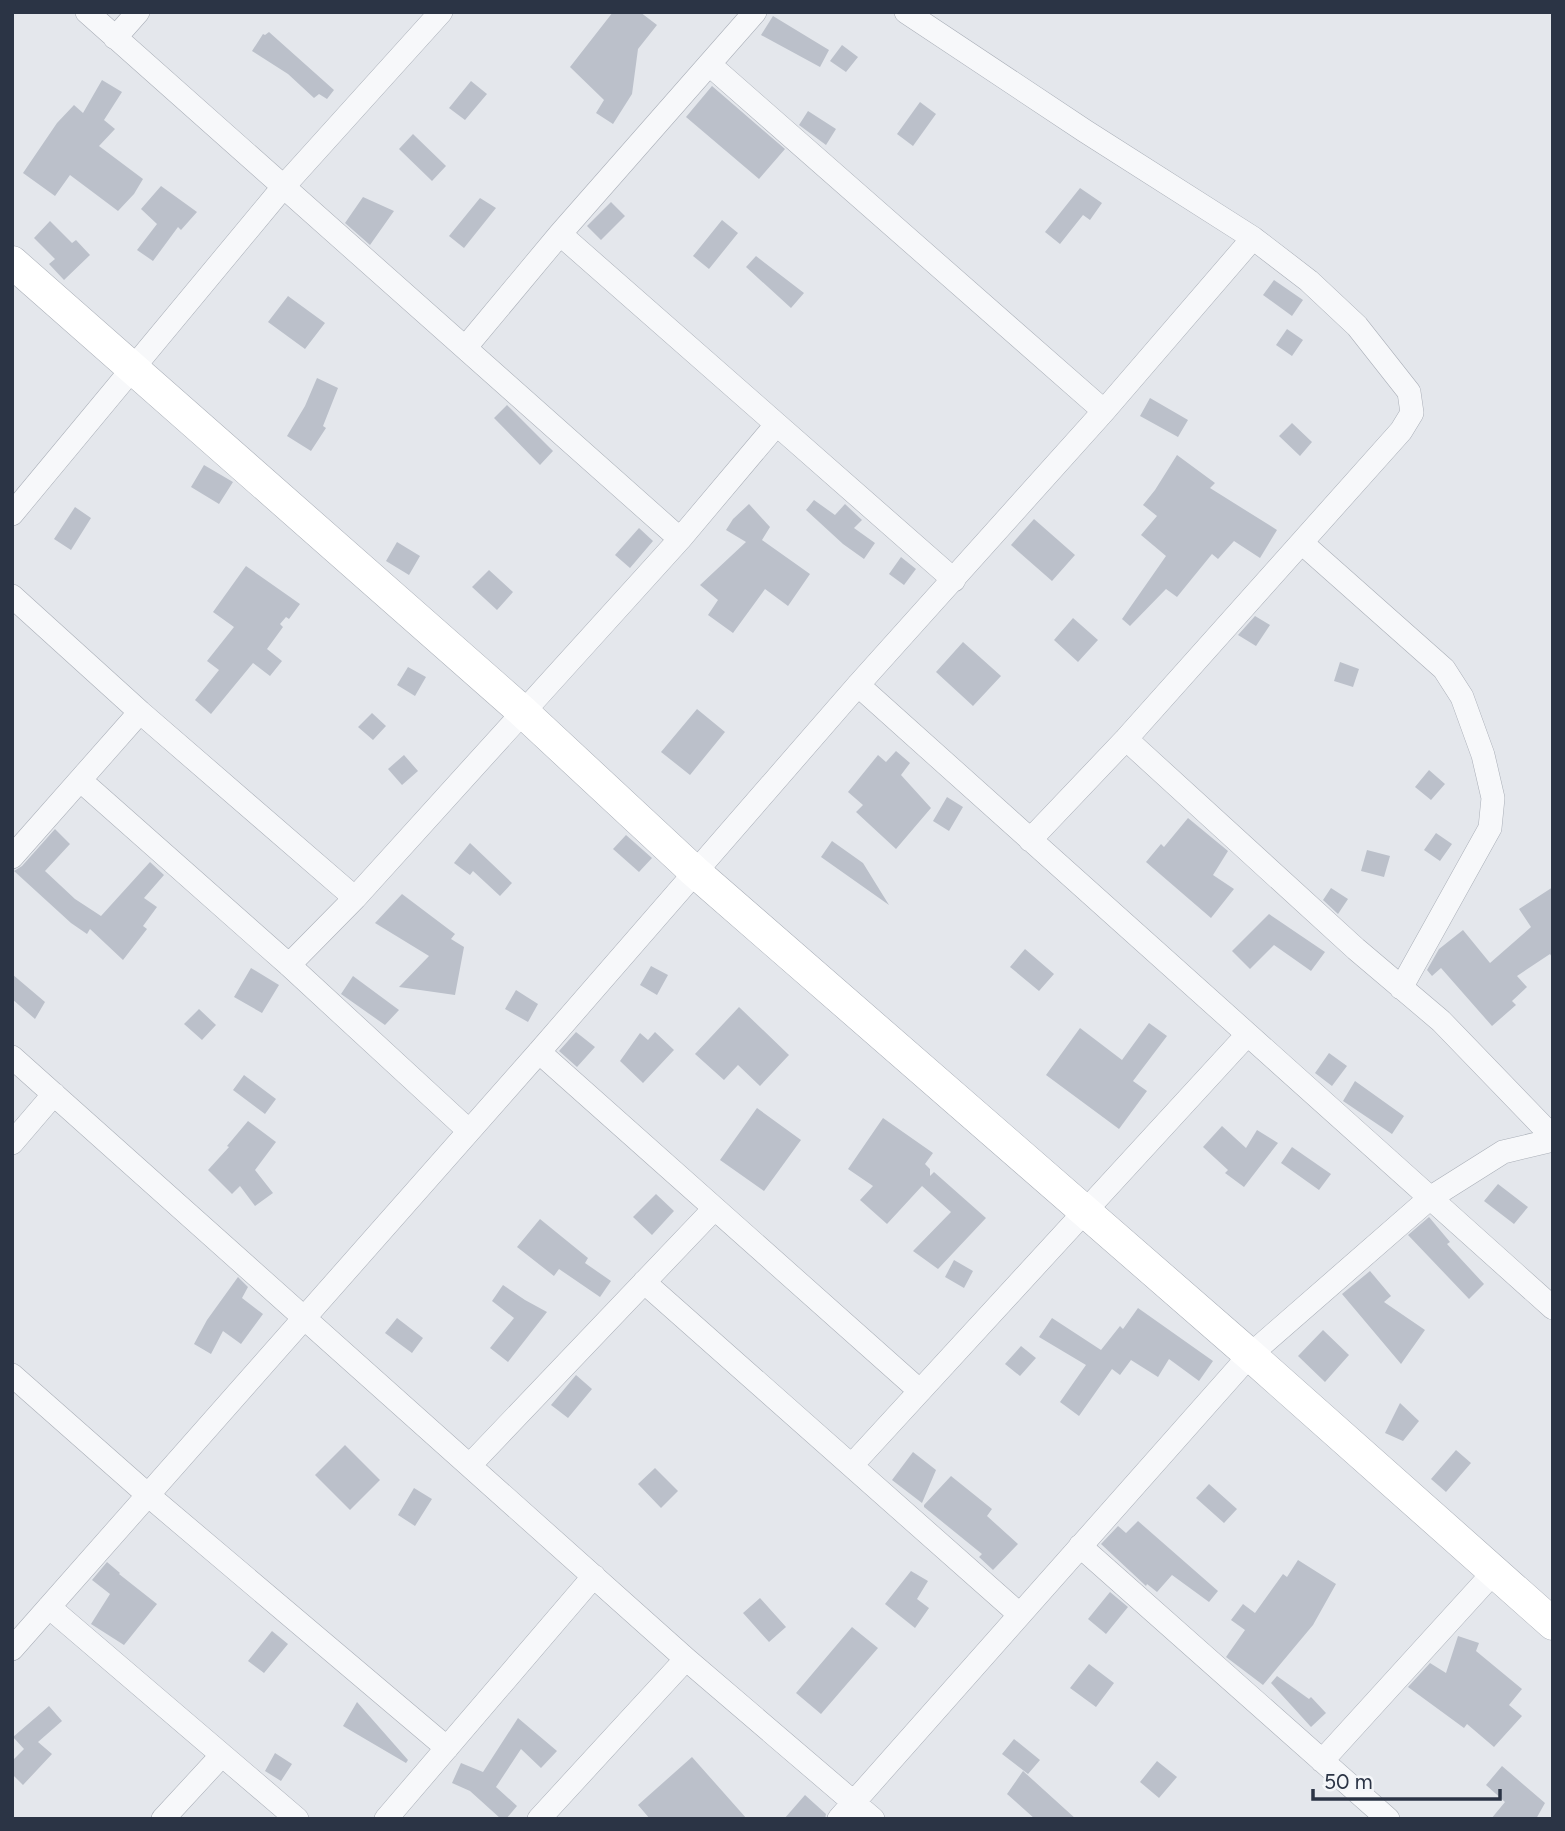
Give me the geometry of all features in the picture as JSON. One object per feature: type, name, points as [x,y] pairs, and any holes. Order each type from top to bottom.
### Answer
[{"type":"street","points":[[87,12],[680,538]]},
{"type":"street","points":[[115,38],[138,12]]},
{"type":"street","points":[[12,514],[284,186],[441,12]]},
{"type":"street","points":[[465,348],[560,234],[755,12]]},
{"type":"street","points":[[906,12],[1253,238],[1309,281],[1357,326],[1409,392],[1412,413],[1402,431],[1126,739],[1030,840]]},
{"type":"street","points":[[710,65],[1104,411]]},
{"type":"street","points":[[560,234],[954,580]]},
{"type":"street","points":[[12,1649],[539,1052],[858,685],[1104,411],[1253,238]]},
{"type":"street","points":[[12,262],[522,710],[694,872],[1250,1355],[1553,1624]]},
{"type":"street","points":[[289,965],[355,898],[680,538],[776,425]]},
{"type":"street","points":[[1302,542],[1444,669],[1462,697],[1483,755],[1493,798],[1490,828],[1402,988]]},
{"type":"street","points":[[12,596],[140,712],[355,898]]},
{"type":"street","points":[[858,685],[1553,1308]]},
{"type":"street","points":[[12,857],[140,712]]},
{"type":"street","points":[[847,1810],[1250,1355],[1430,1198],[1503,1152],[1553,1139],[1441,1021],[1356,949],[1126,739]]},
{"type":"street","points":[[80,780],[289,965],[468,1130]]},
{"type":"street","points":[[852,1465],[1247,1035]]},
{"type":"street","points":[[539,1052],[920,1391]]},
{"type":"street","points":[[12,1057],[594,1576],[847,1810],[873,1819]]},
{"type":"street","points":[[12,1143],[54,1094]]},
{"type":"street","points":[[470,1465],[714,1209]]},
{"type":"street","points":[[644,1282],[1019,1614]]},
{"type":"street","points":[[12,1375],[148,1495],[447,1748]]},
{"type":"street","points":[[1080,1546],[1388,1819]]},
{"type":"street","points":[[1322,1761],[1494,1572]]},
{"type":"street","points":[[386,1819],[594,1576]]},
{"type":"street","points":[[49,1607],[297,1819]]},
{"type":"street","points":[[539,1819],[686,1659]]},
{"type":"street","points":[[163,1819],[222,1755]]},
{"type":"building","points":[[613,12],[640,12],[657,25],[638,49],[632,94],[613,124],[596,113],[604,100],[570,67]]},
{"type":"building","points":[[773,16],[829,50],[820,67],[761,35]]},
{"type":"building","points":[[269,32],[334,90],[327,99],[319,94],[314,98],[288,74],[252,51],[263,34]]},
{"type":"building","points":[[842,45],[858,57],[846,72],[830,61]]},
{"type":"building","points":[[102,80],[122,92],[104,120],[115,129],[99,146],[143,179],[134,194],[118,211],[70,175],[55,196],[23,173],[57,123],[74,105],[83,113]]},
{"type":"building","points":[[471,81],[487,94],[465,120],[449,108]]},
{"type":"building","points":[[712,86],[785,149],[759,179],[686,117]]},
{"type":"building","points":[[920,102],[936,114],[913,146],[897,134]]},
{"type":"building","points":[[808,111],[836,129],[826,145],[799,125]]},
{"type":"building","points":[[413,134],[446,166],[432,181],[399,149]]},
{"type":"building","points":[[161,186],[197,212],[181,230],[178,227],[153,261],[137,250],[157,224],[141,209]]},
{"type":"building","points":[[1080,188],[1102,203],[1090,220],[1083,215],[1060,244],[1045,232]]},
{"type":"building","points":[[363,197],[394,211],[370,245],[345,223]]},
{"type":"building","points":[[480,198],[496,208],[464,248],[449,236]]},
{"type":"building","points":[[611,202],[625,216],[601,240],[587,226]]},
{"type":"building","points":[[722,220],[738,233],[709,269],[693,256]]},
{"type":"building","points":[[50,221],[72,243],[76,240],[90,255],[64,280],[49,264],[55,259],[34,238]]},
{"type":"building","points":[[756,256],[804,293],[791,308],[746,267]]},
{"type":"building","points":[[1274,280],[1303,300],[1292,316],[1263,295]]},
{"type":"building","points":[[288,296],[325,323],[305,349],[268,322]]},
{"type":"building","points":[[1287,329],[1303,340],[1292,356],[1276,345]]},
{"type":"building","points":[[317,378],[338,388],[323,426],[326,428],[311,451],[287,436],[305,406]]},
{"type":"building","points":[[1150,398],[1188,420],[1178,437],[1140,416]]},
{"type":"building","points":[[507,405],[553,451],[540,465],[494,418]]},
{"type":"building","points":[[1292,423],[1312,442],[1300,456],[1279,436]]},
{"type":"building","points":[[1177,455],[1215,483],[1210,488],[1277,530],[1260,558],[1234,541],[1218,559],[1212,554],[1177,597],[1166,589],[1130,626],[1122,619],[1166,556],[1141,535],[1157,516],[1143,505]]},
{"type":"building","points":[[204,465],[233,482],[219,504],[191,487]]},
{"type":"building","points":[[814,500],[835,515],[845,504],[862,520],[854,528],[875,543],[864,559],[806,510]]},
{"type":"building","points":[[749,504],[770,527],[762,540],[810,574],[788,606],[765,589],[733,633],[708,615],[718,600],[700,585],[746,542],[726,530]]},
{"type":"building","points":[[75,507],[91,518],[71,550],[54,539]]},
{"type":"building","points":[[1034,519],[1075,555],[1052,581],[1011,545]]},
{"type":"building","points":[[639,528],[653,541],[630,568],[615,555]]},
{"type":"building","points":[[397,542],[420,556],[409,575],[386,561]]},
{"type":"building","points":[[901,557],[916,569],[904,585],[889,574]]},
{"type":"building","points":[[246,566],[300,604],[289,619],[286,617],[280,624],[283,627],[267,649],[282,661],[270,676],[253,663],[211,714],[195,700],[219,670],[207,661],[234,627],[213,612]]},
{"type":"building","points":[[489,570],[513,592],[497,610],[472,587]]},
{"type":"building","points":[[1255,616],[1270,625],[1256,646],[1238,635]]},
{"type":"building","points":[[1073,618],[1098,640],[1078,662],[1054,640]]},
{"type":"building","points":[[963,642],[1001,676],[973,706],[936,672]]},
{"type":"building","points":[[1340,662],[1359,669],[1353,687],[1334,681]]},
{"type":"building","points":[[408,667],[426,677],[415,696],[397,685]]},
{"type":"building","points":[[697,709],[725,732],[690,775],[661,752]]},
{"type":"building","points":[[372,713],[386,726],[373,740],[358,727]]},
{"type":"building","points":[[896,751],[910,763],[901,775],[931,808],[896,849],[856,812],[863,805],[848,792],[878,755],[886,762]]},
{"type":"building","points":[[404,755],[418,771],[402,785],[388,769]]},
{"type":"building","points":[[1429,770],[1445,784],[1431,800],[1415,787]]},
{"type":"building","points":[[947,797],[963,807],[949,831],[933,821]]},
{"type":"building","points":[[1188,818],[1228,851],[1213,875],[1234,889],[1211,918],[1146,862],[1161,844],[1164,847]]},
{"type":"building","points":[[55,829],[70,844],[45,871],[75,899],[101,916],[150,862],[164,875],[144,898],[157,907],[143,926],[147,929],[123,960],[90,929],[87,934],[71,923],[14,871],[22,866]]},
{"type":"building","points":[[1436,833],[1452,844],[1440,861],[1424,850]]},
{"type":"building","points":[[626,835],[652,858],[639,872],[613,849]]},
{"type":"building","points":[[832,841],[863,863],[889,905],[821,857]]},
{"type":"building","points":[[470,843],[512,883],[500,896],[473,871],[470,875],[454,863]]},
{"type":"building","points":[[1367,850],[1390,856],[1384,877],[1361,871]]},
{"type":"building","points":[[1553,887],[1553,959],[1550,954],[1517,976],[1527,987],[1512,1001],[1516,1005],[1492,1026],[1441,968],[1432,976],[1427,970],[1439,949],[1463,930],[1490,963],[1531,927],[1519,909]]},
{"type":"building","points":[[1331,888],[1348,899],[1338,914],[1323,900]]},
{"type":"building","points":[[402,894],[455,934],[451,939],[464,947],[455,995],[399,987],[429,956],[375,923]]},
{"type":"building","points":[[1269,914],[1325,952],[1311,971],[1274,945],[1250,969],[1232,951]]},
{"type":"building","points":[[1025,949],[1054,974],[1039,991],[1010,967]]},
{"type":"building","points":[[651,966],[668,975],[657,995],[640,985]]},
{"type":"building","points":[[251,968],[279,985],[262,1013],[234,997]]},
{"type":"building","points":[[12,974],[45,1002],[35,1019],[12,999]]},
{"type":"building","points":[[353,976],[399,1010],[385,1025],[341,994]]},
{"type":"building","points":[[516,990],[538,1004],[528,1022],[505,1009]]},
{"type":"building","points":[[739,1007],[789,1055],[760,1086],[738,1065],[724,1080],[695,1054]]},
{"type":"building","points":[[199,1009],[216,1025],[202,1040],[184,1024]]},
{"type":"building","points":[[1149,1023],[1167,1036],[1133,1081],[1147,1091],[1119,1129],[1046,1075],[1080,1028],[1122,1060]]},
{"type":"building","points":[[576,1032],[595,1047],[577,1067],[559,1051]]},
{"type":"building","points":[[655,1032],[674,1050],[643,1083],[620,1061],[640,1033],[648,1040]]},
{"type":"building","points":[[1329,1053],[1347,1066],[1332,1086],[1315,1073]]},
{"type":"building","points":[[244,1075],[276,1099],[265,1114],[233,1090]]},
{"type":"building","points":[[1355,1081],[1404,1116],[1392,1134],[1343,1101]]},
{"type":"building","points":[[757,1108],[801,1140],[764,1191],[720,1160]]},
{"type":"building","points":[[883,1118],[933,1153],[925,1164],[930,1169],[930,1176],[934,1172],[986,1218],[938,1269],[913,1251],[951,1212],[922,1186],[887,1224],[860,1200],[873,1186],[848,1169]]},
{"type":"building","points":[[248,1121],[276,1142],[255,1170],[273,1193],[255,1206],[240,1186],[232,1194],[208,1170]]},
{"type":"building","points":[[1222,1126],[1246,1148],[1257,1130],[1278,1143],[1244,1187],[1225,1173],[1228,1170],[1203,1147]]},
{"type":"building","points":[[1292,1147],[1331,1174],[1319,1190],[1281,1163]]},
{"type":"building","points":[[1498,1184],[1528,1207],[1514,1224],[1484,1201]]},
{"type":"building","points":[[656,1194],[674,1211],[652,1235],[633,1217]]},
{"type":"building","points":[[1429,1217],[1450,1242],[1447,1244],[1484,1284],[1469,1299],[1408,1235]]},
{"type":"building","points":[[540,1219],[588,1258],[585,1263],[611,1281],[600,1297],[559,1269],[554,1276],[517,1247]]},
{"type":"building","points":[[954,1260],[973,1271],[964,1288],[945,1277]]},
{"type":"building","points":[[1370,1271],[1391,1296],[1384,1302],[1425,1330],[1401,1364],[1342,1294]]},
{"type":"building","points":[[238,1277],[248,1287],[242,1298],[263,1314],[241,1344],[223,1331],[211,1354],[194,1344],[207,1320]]},
{"type":"building","points":[[503,1285],[547,1312],[508,1362],[490,1348],[514,1318],[492,1301]]},
{"type":"building","points":[[1138,1308],[1213,1361],[1199,1381],[1169,1359],[1158,1377],[1131,1360],[1120,1375],[1112,1369],[1079,1416],[1060,1402],[1086,1365],[1039,1337],[1052,1318],[1101,1350],[1120,1326],[1123,1329]]},
{"type":"building","points":[[397,1318],[423,1338],[412,1353],[385,1333]]},
{"type":"building","points":[[1323,1330],[1349,1355],[1325,1382],[1298,1356]]},
{"type":"building","points":[[1021,1346],[1036,1358],[1020,1376],[1005,1364]]},
{"type":"building","points":[[576,1375],[592,1389],[568,1418],[551,1405]]},
{"type":"building","points":[[1400,1403],[1419,1421],[1403,1441],[1385,1433]]},
{"type":"building","points":[[345,1445],[380,1480],[350,1510],[315,1475]]},
{"type":"building","points":[[1456,1450],[1471,1463],[1446,1492],[1431,1479]]},
{"type":"building","points":[[913,1452],[936,1470],[922,1503],[892,1480]]},
{"type":"building","points":[[655,1468],[678,1491],[661,1508],[638,1484]]},
{"type":"building","points":[[951,1476],[992,1509],[987,1516],[1018,1544],[993,1570],[979,1557],[982,1554],[924,1507]]},
{"type":"building","points":[[1209,1484],[1237,1509],[1224,1523],[1196,1498]]},
{"type":"building","points":[[414,1488],[432,1499],[415,1526],[398,1515]]},
{"type":"building","points":[[1138,1521],[1218,1591],[1209,1602],[1172,1575],[1157,1592],[1147,1584],[1146,1586],[1101,1544],[1118,1526],[1126,1533]]},
{"type":"building","points":[[1298,1560],[1336,1584],[1313,1625],[1263,1685],[1226,1657],[1245,1630],[1231,1620],[1243,1604],[1255,1613],[1283,1574],[1287,1577]]},
{"type":"building","points":[[107,1562],[157,1604],[124,1645],[91,1624],[110,1594],[92,1580]]},
{"type":"building","points":[[911,1571],[928,1581],[917,1599],[929,1608],[915,1628],[885,1604]]},
{"type":"building","points":[[1110,1592],[1128,1607],[1106,1634],[1088,1619]]},
{"type":"building","points":[[760,1598],[786,1627],[769,1642],[743,1613]]},
{"type":"building","points":[[852,1627],[878,1648],[821,1714],[796,1693]]},
{"type":"building","points":[[272,1631],[288,1644],[264,1673],[248,1661]]},
{"type":"building","points":[[1458,1636],[1479,1643],[1476,1651],[1522,1689],[1509,1705],[1522,1716],[1494,1747],[1467,1724],[1464,1728],[1408,1687],[1430,1663],[1446,1673]]},
{"type":"building","points":[[1089,1664],[1114,1683],[1096,1707],[1070,1688]]},
{"type":"building","points":[[1277,1676],[1309,1699],[1311,1697],[1326,1713],[1311,1727],[1271,1683]]},
{"type":"building","points":[[357,1702],[408,1760],[406,1763],[343,1726]]},
{"type":"building","points":[[49,1706],[62,1721],[38,1742],[52,1754],[23,1785],[12,1774],[12,1761],[24,1749],[13,1737]]},
{"type":"building","points":[[518,1718],[557,1751],[541,1768],[521,1749],[496,1787],[517,1806],[506,1819],[501,1819],[470,1791],[452,1783],[461,1763],[483,1772]]},
{"type":"building","points":[[1014,1739],[1040,1760],[1028,1774],[1002,1754]]},
{"type":"building","points":[[275,1753],[292,1764],[281,1781],[265,1771]]},
{"type":"building","points":[[692,1757],[747,1819],[650,1819],[638,1805]]},
{"type":"building","points":[[1157,1761],[1177,1777],[1159,1798],[1140,1782]]},
{"type":"building","points":[[1502,1766],[1545,1803],[1536,1819],[1491,1819],[1505,1802],[1486,1785]]},
{"type":"building","points":[[1023,1771],[1076,1819],[1035,1819],[1007,1794]]},
{"type":"building","points":[[805,1795],[826,1814],[825,1819],[784,1819]]}]
